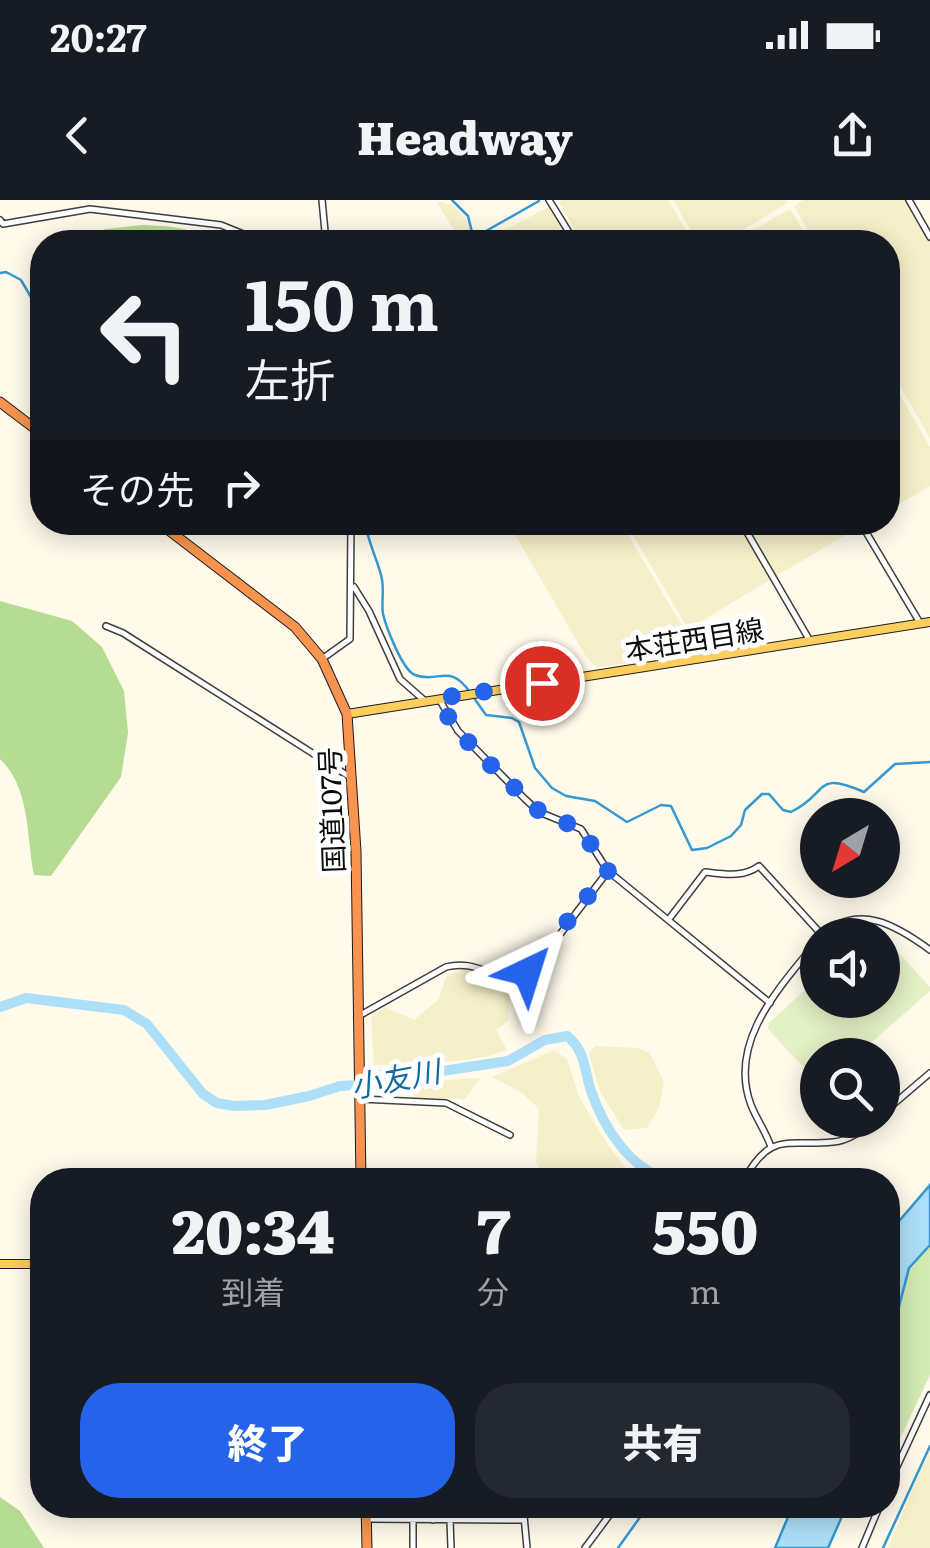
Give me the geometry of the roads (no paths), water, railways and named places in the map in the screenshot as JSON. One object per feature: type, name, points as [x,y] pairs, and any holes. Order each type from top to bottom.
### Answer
[{"type":"highway","points":[[0,402],[30,425]]},
{"type":"highway","name":"国道107号","points":[[175,535],[294,627],[322,659],[347,714],[362,1168]]},
{"type":"highway","points":[[366,1519],[367,1548]]},
{"type":"main road","name":"本荘西目線","points":[[347,714],[925,623]]},
{"type":"main road","points":[[0,1264],[30,1264]]},
{"type":"street","points":[[322,200],[325,230]]},
{"type":"street","points":[[550,200],[568,230]]},
{"type":"street","points":[[908,200],[930,237]]},
{"type":"street","points":[[0,220],[3,224],[90,210],[232,230]]},
{"type":"street","points":[[322,659],[350,639],[351,535]]},
{"type":"street","points":[[749,535],[811,642]]},
{"type":"street","points":[[868,535],[925,623]]},
{"type":"street","points":[[351,583],[369,611],[400,679],[425,701]]},
{"type":"street","points":[[106,626],[352,778]]},
{"type":"street","points":[[440,698],[447,715],[473,748],[540,812],[581,829],[608,871],[770,1003]]},
{"type":"street","points":[[669,919],[704,872],[740,875],[760,866],[804,918]]},
{"type":"street","points":[[357,1017],[446,967],[468,963],[504,976],[521,977],[561,933],[608,871]]},
{"type":"street","points":[[900,931],[930,950]]},
{"type":"street","points":[[771,1147],[750,1103],[746,1052],[756,1024],[800,963]]},
{"type":"street","points":[[900,1099],[930,1073]]},
{"type":"street","points":[[360,1096],[446,1103],[510,1135]]},
{"type":"street","points":[[751,1168],[771,1147],[787,1141],[834,1142],[848,1138]]},
{"type":"street","points":[[900,1460],[930,1395]]},
{"type":"street","points":[[585,1548],[607,1518]]},
{"type":"street","points":[[862,1548],[875,1518]]},
{"type":"street","points":[[366,1519],[522,1520],[526,1548]]},
{"type":"street","points":[[413,1520],[414,1548]]},
{"type":"street","points":[[450,1520],[451,1548]]},
{"type":"water","points":[[930,1185],[930,1245],[909,1268],[900,1303],[900,1220]]},
{"type":"water","points":[[788,1518],[841,1518],[828,1548],[775,1548]]},
{"type":"waterway","points":[[452,200],[468,216],[472,230]]},
{"type":"waterway","points":[[488,230],[539,201]]},
{"type":"waterway","points":[[0,273],[21,280],[30,295]]},
{"type":"waterway","points":[[368,535],[382,580],[383,614],[405,665],[415,675],[456,678],[470,692]]},
{"type":"waterway","points":[[474,698],[486,715],[519,722],[535,768],[552,788],[566,796],[595,801],[627,822],[661,805],[671,806],[692,850],[707,848],[731,836],[741,825],[745,810],[762,794],[769,794],[783,810],[791,812],[829,784],[864,792],[895,764],[930,762]]},
{"type":"waterway","name":"小友川","points":[[0,1007],[26,998],[124,1010],[147,1024],[203,1094],[217,1103],[234,1106],[265,1105],[309,1096],[390,1072],[436,1072],[508,1061],[545,1040],[567,1036],[581,1054],[603,1119],[620,1146],[645,1168]]},
{"type":"waterway","points":[[900,1511],[930,1446]]},
{"type":"waterway","points":[[618,1548],[639,1518]]},
{"type":"waterway","points":[[883,1548],[897,1518]]}]
